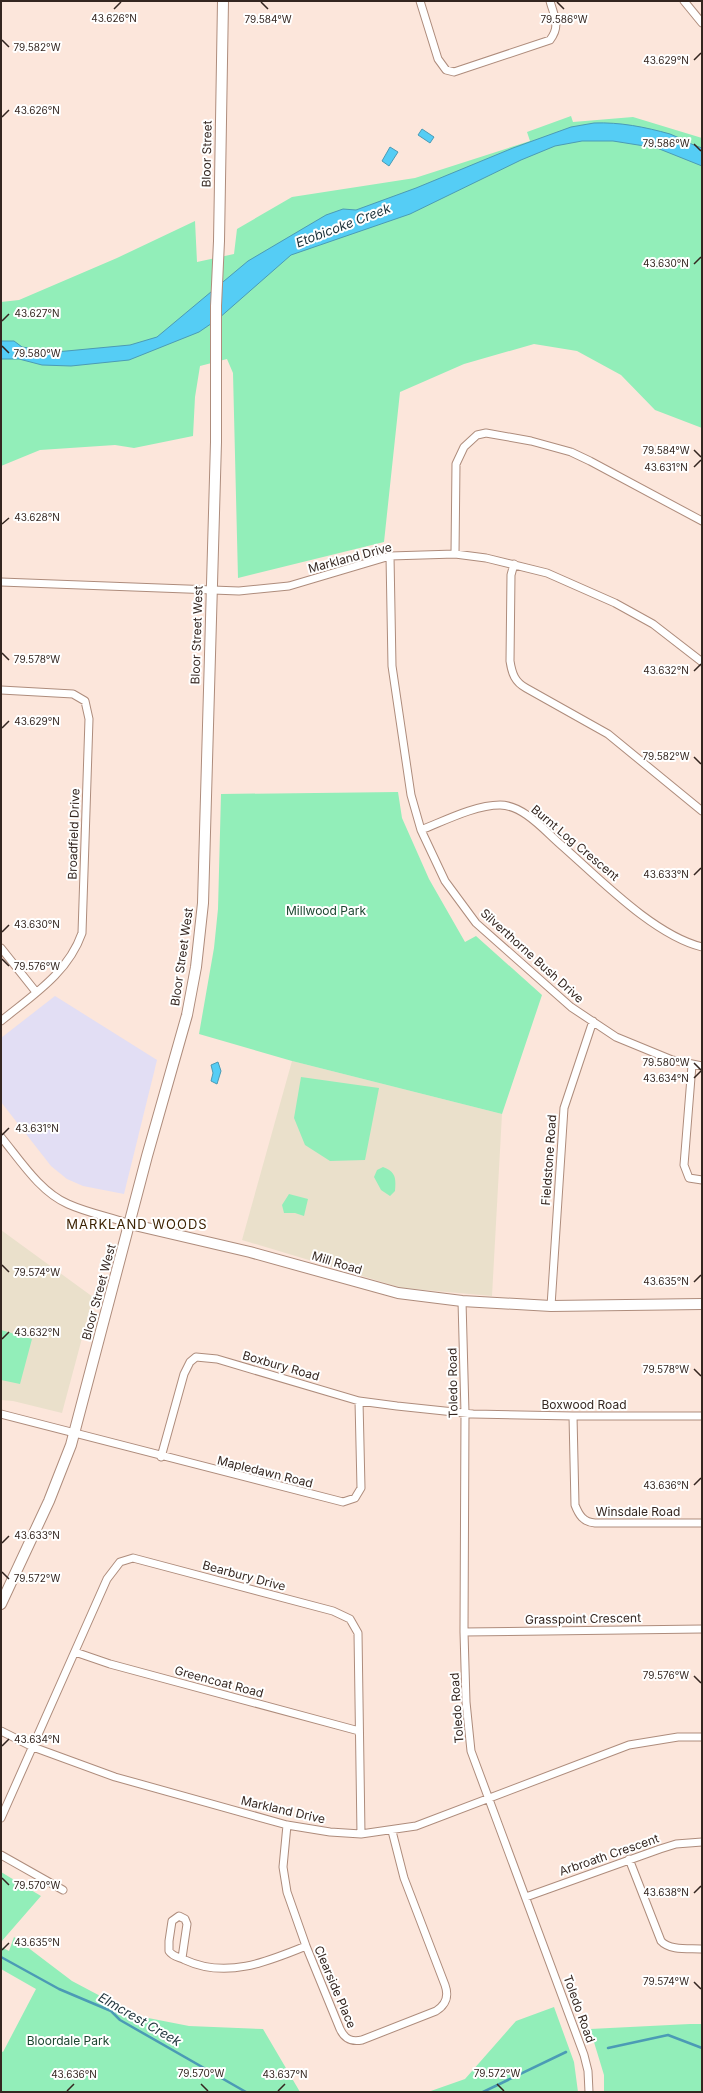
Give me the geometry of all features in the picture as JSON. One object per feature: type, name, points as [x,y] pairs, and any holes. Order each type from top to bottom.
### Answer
[{"type":"main road","name":"Bloor Street","points":[[216,306],[219,240],[223,1]]},
{"type":"main road","name":"Bloor Street West","points":[[1,1604],[61,1472],[74,1433],[147,1156],[187,1015],[199,942],[203,903],[217,378],[216,306]]},
{"type":"main road","name":"Mill Road","points":[[130,1224],[250,1252],[398,1293],[462,1301],[551,1306],[702,1304]]},
{"type":"street","points":[[420,1],[438,59],[446,70],[454,72],[550,40],[556,32],[557,25],[550,1]]},
{"type":"street","points":[[684,1],[702,23]]},
{"type":"street","points":[[455,554],[456,464],[460,453],[470,441],[477,435],[486,433],[532,441],[571,452],[702,521]]},
{"type":"street","name":"Markland Drive","points":[[1,582],[253,590],[283,588],[390,556],[455,554],[514,564],[547,573],[615,603],[653,624],[702,662]]},
{"type":"street","name":"Silverthorne Bush Drive","points":[[390,556],[392,666],[411,796],[421,830],[445,881],[476,923],[571,1007],[616,1037],[672,1060],[692,1066],[702,1066]]},
{"type":"street","points":[[514,564],[511,575],[510,661],[516,680],[526,688],[608,734],[702,811]]},
{"type":"street","name":"Broadfield Drive","points":[[1,690],[73,694],[85,701],[88,711],[82,933],[78,946],[57,976],[1,1021]]},
{"type":"street","name":"Burnt Log Crescent","points":[[421,830],[480,808],[501,805],[516,809],[537,824],[648,920],[670,934],[702,947]]},
{"type":"street","points":[[1,948],[36,992]]},
{"type":"street","name":"Fieldstone Road","points":[[551,1306],[564,1108],[593,1021]]},
{"type":"street","points":[[692,1066],[684,1165],[689,1178],[702,1180]]},
{"type":"street","name":"Mill Road","points":[[1,1137],[44,1188],[55,1196],[68,1204],[130,1224]]},
{"type":"street","name":"Toledo Road","points":[[462,1301],[465,1413],[464,1632],[468,1729],[472,1751],[488,1798],[584,2055],[588,2071],[589,2092]]},
{"type":"street","name":"Boxbury Road","points":[[161,1457],[184,1374],[190,1362],[196,1357],[217,1359],[360,1401],[465,1413]]},
{"type":"street","name":"Mapledawn Road","points":[[1,1414],[161,1457],[331,1500],[349,1502],[359,1494],[361,1488],[360,1401]]},
{"type":"street","name":"Boxwood Road","points":[[465,1413],[573,1416],[702,1416]]},
{"type":"street","name":"Winsdale Road","points":[[573,1416],[575,1505],[578,1513],[583,1519],[588,1522],[595,1523],[702,1523]]},
{"type":"street","name":"Bearbury Drive","points":[[1,1818],[111,1572],[120,1562],[133,1558],[333,1611],[350,1619],[358,1633],[361,1834]]},
{"type":"street","name":"Grasspoint Crescent","points":[[464,1632],[702,1629]]},
{"type":"street","name":"Greencoat Road","points":[[75,1652],[110,1664],[359,1731]]},
{"type":"street","name":"Markland Drive","points":[[1,1731],[33,1747],[115,1777],[287,1825],[330,1832],[361,1834],[392,1831],[416,1826],[629,1746],[678,1737],[702,1737]]},
{"type":"street","name":"Clearside Place","points":[[287,1825],[283,1873],[287,1892],[306,1946],[340,2029],[349,2040],[362,2040],[436,2011],[442,2006],[446,1999],[447,1990],[404,1878],[392,1831]]},
{"type":"street","name":"Arbroath Crescent","points":[[526,1897],[629,1858],[676,1844],[702,1842]]},
{"type":"street","points":[[1,1855],[63,1890]]},
{"type":"street","points":[[629,1858],[661,1941],[664,1944],[674,1947],[702,1949]]},
{"type":"street","points":[[182,1958],[187,1924],[185,1919],[179,1916],[172,1921],[168,1947],[172,1955],[194,1964],[233,1969],[256,1964],[306,1946]]},
{"type":"shaded area","name":"MARKLAND WOODS","points":[[55,996],[157,1060],[124,1194],[83,1186],[67,1179],[51,1166],[1,1102],[1,1038]]},
{"type":"shaded area","points":[[292,1061],[502,1114],[492,1296],[402,1288],[242,1240]]},
{"type":"shaded area","points":[[1,1230],[93,1297],[62,1413],[13,1401],[1,1400]]},
{"type":"green space","points":[[571,116],[573,122],[633,117],[702,138],[702,428],[655,410],[621,375],[577,351],[534,344],[464,364],[400,392],[384,542],[238,578],[233,373],[227,359],[200,366],[195,397],[193,436],[134,448],[115,445],[40,450],[1,466],[1,302],[19,300],[117,258],[195,221],[197,262],[234,254],[237,229],[292,197],[415,178],[530,141],[527,132]]},
{"type":"green space","name":"Millwood Park","points":[[398,792],[402,818],[429,879],[465,942],[476,936],[542,995],[502,1114],[292,1061],[199,1034],[214,948],[218,909],[221,794]]},
{"type":"green space","points":[[301,1077],[379,1088],[365,1160],[330,1161],[305,1145],[294,1118]]},
{"type":"green space","points":[[383,1167],[393,1173],[395,1179],[395,1191],[390,1196],[381,1190],[374,1177],[377,1170]]},
{"type":"green space","points":[[289,1194],[308,1199],[304,1216],[295,1213],[284,1213],[282,1205]]},
{"type":"green space","points":[[1,1330],[32,1339],[20,1384],[1,1380]]},
{"type":"green space","points":[[1,1872],[41,1896],[1,1942]]},
{"type":"green space","name":"Bloordale Park","points":[[14,1937],[72,1981],[138,2016],[189,2026],[263,2029],[300,2092],[1,2092],[1,2051],[3,2052],[36,1989],[1,1969],[1,1947],[9,1951]]},
{"type":"green space","points":[[554,2007],[574,2062],[578,2092],[428,2092],[465,2079],[516,2021]]},
{"type":"green space","points":[[702,2024],[702,2092],[604,2092],[604,2075],[590,2029]]},
{"type":"water","name":"Etobicoke Creek","points":[[594,123],[613,123],[651,129],[670,134],[702,148],[702,166],[657,148],[613,141],[582,141],[555,146],[521,160],[410,214],[291,255],[218,319],[199,332],[129,360],[71,366],[42,365],[19,359],[1,359],[1,341],[14,341],[22,347],[56,352],[130,345],[157,337],[248,261],[326,215],[343,209],[356,210],[416,188],[513,148],[571,127]]},
{"type":"water","points":[[422,129],[434,137],[430,143],[418,135]]},
{"type":"water","points":[[390,147],[398,152],[389,166],[382,161]]},
{"type":"water","points":[[218,1062],[221,1071],[217,1084],[211,1081],[213,1073],[211,1065]]},
{"type":"waterway","name":"Elmcrest Creek","points":[[1,1957],[59,1989],[111,2011],[120,2020],[246,2092]]},
{"type":"waterway","name":"Elmcrest Creek","points":[[608,2048],[668,2035],[702,2048]]},
{"type":"waterway","name":"Elmcrest Creek","points":[[483,2092],[566,2052]]},
{"type":"district","name":"MARKLAND WOODS","points":[[137,1224]]}]
